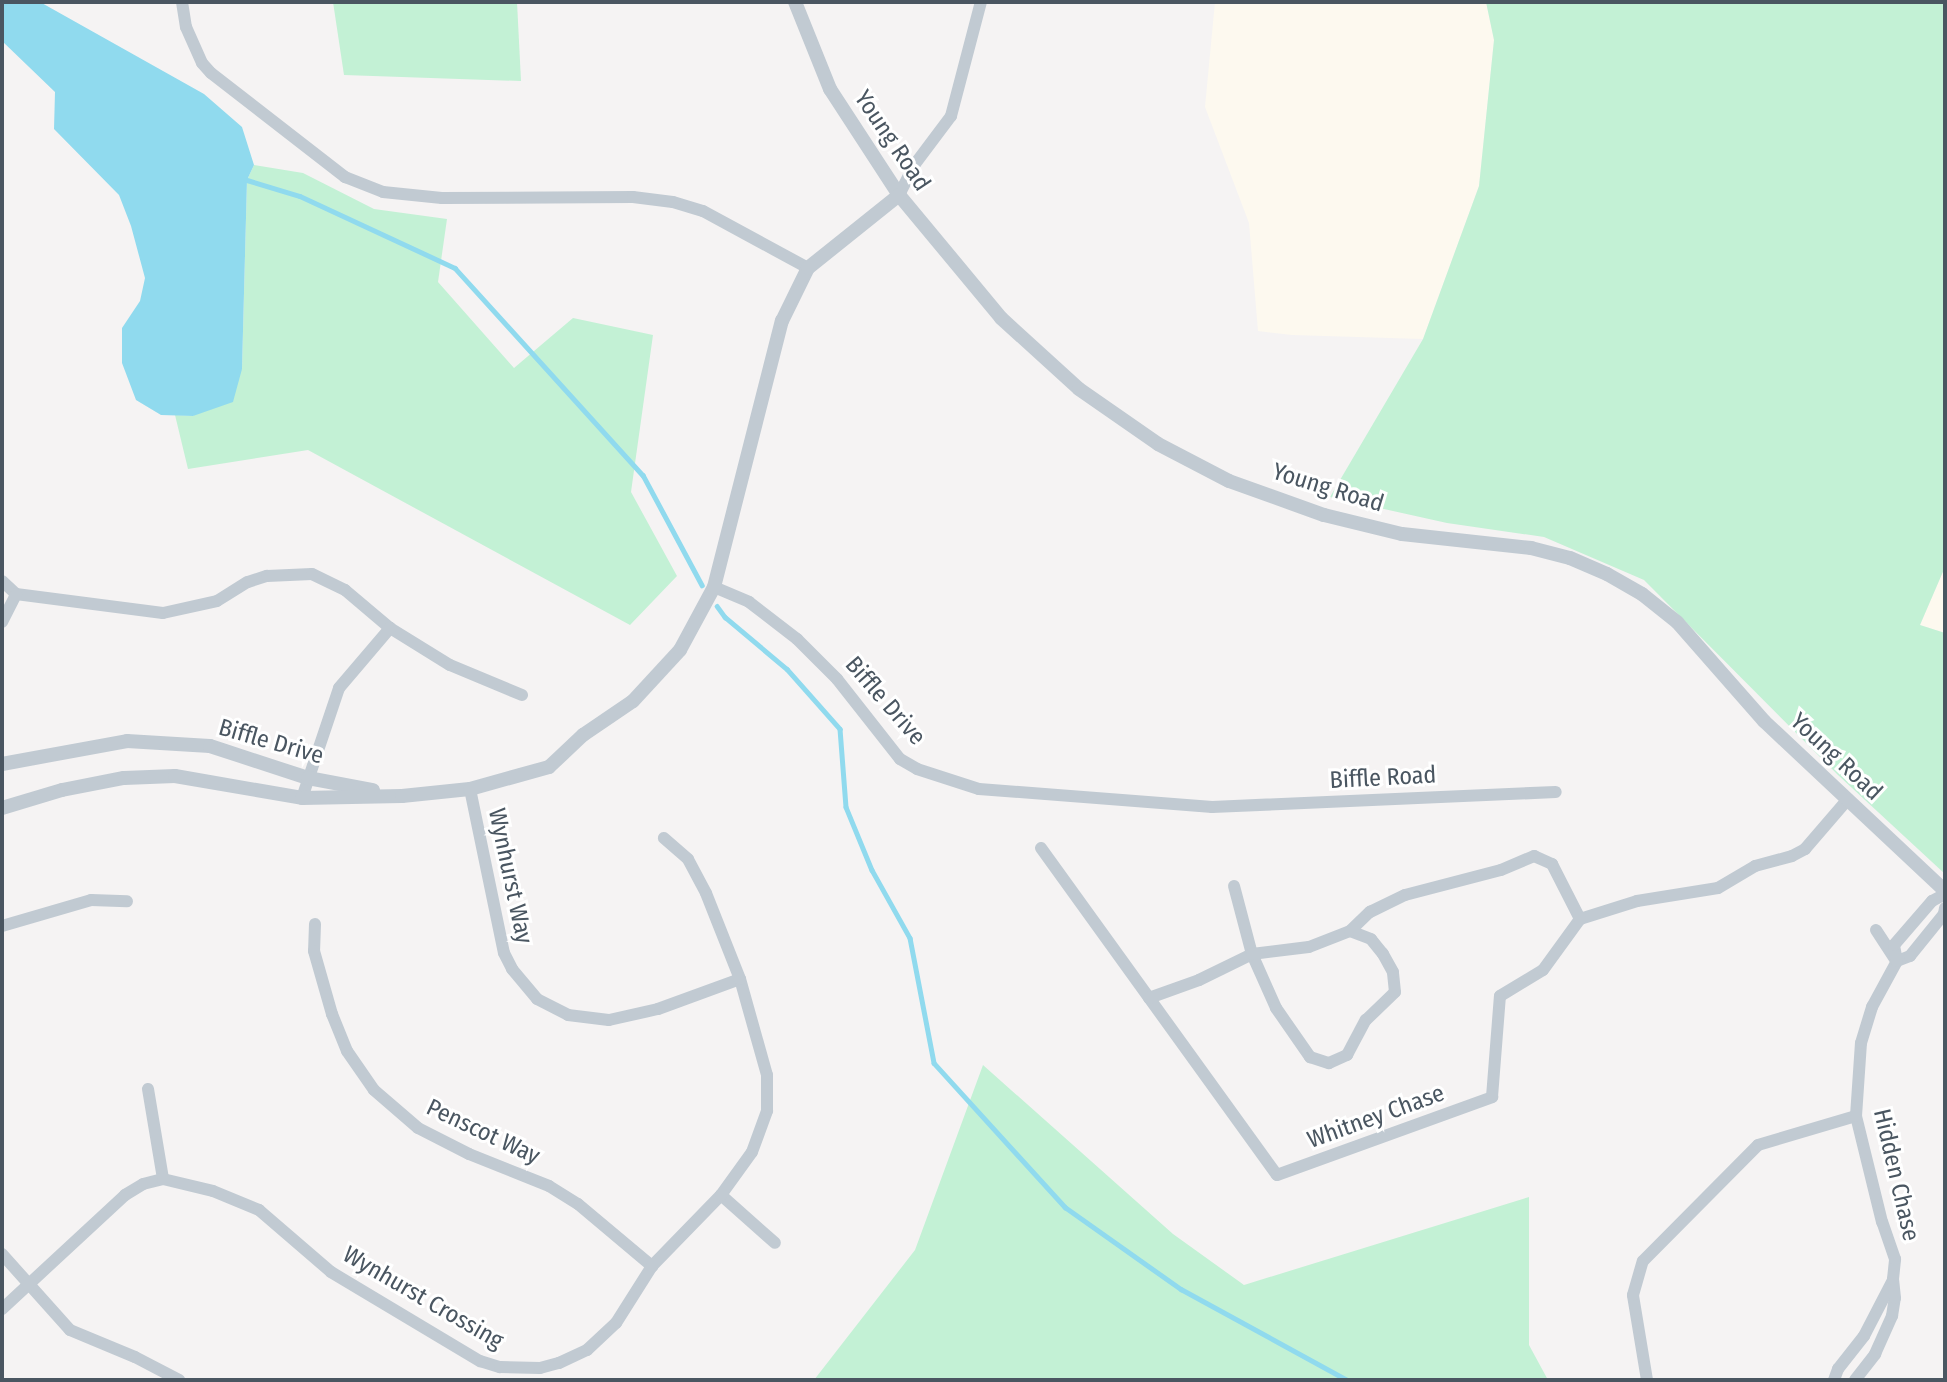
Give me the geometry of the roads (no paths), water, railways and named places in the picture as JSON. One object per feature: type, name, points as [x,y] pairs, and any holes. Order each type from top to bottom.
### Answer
[{"type":"street","points":[[182,2],[186,27],[202,63],[211,74],[345,177],[383,192],[442,198],[632,197],[673,202],[703,211],[808,268]]},
{"type":"street","name":"Young Road","points":[[795,2],[830,89],[899,195],[1001,318],[1059,374],[1135,429],[1229,481],[1324,515],[1402,534],[1531,548],[1570,558],[1607,574],[1642,594],[1677,622],[1764,721],[1945,892]]},
{"type":"street","points":[[899,195],[915,164],[951,116],[981,2]]},
{"type":"street","name":"Biffle Drive","points":[[2,808],[62,790],[147,776],[175,776],[302,799],[402,796],[470,789],[549,767],[583,734],[633,701],[680,650],[714,587],[782,321],[808,268],[899,195]]},
{"type":"street","points":[[2,581],[16,594],[163,613],[216,601],[248,582],[267,576],[312,574],[345,590],[390,628],[450,665],[522,695]]},
{"type":"street","name":"Biffle Drive","points":[[714,587],[749,602],[797,639],[837,679],[900,759],[916,769],[979,789],[1212,807]]},
{"type":"street","points":[[2,622],[16,594]]},
{"type":"street","points":[[302,799],[339,688],[390,628]]},
{"type":"street","name":"Biffle Drive","points":[[2,764],[127,741],[210,746],[308,778],[402,796]]},
{"type":"street","name":"Wynhurst Way","points":[[470,789],[504,953],[512,969],[537,999],[568,1015],[609,1020],[659,1009],[740,979]]},
{"type":"street","name":"Biffle Road","points":[[1212,807],[1556,792]]},
{"type":"street","points":[[1149,998],[1199,980],[1252,954],[1309,947],[1349,931],[1370,912],[1405,894],[1501,870],[1534,856],[1552,864],[1580,919],[1637,901],[1718,888],[1755,866],[1792,856],[1805,849],[1848,799]]},
{"type":"street","name":"Wynhurst Crossing","points":[[163,1179],[212,1191],[259,1210],[331,1272],[480,1361],[500,1367],[540,1368],[587,1350],[616,1323],[652,1266],[721,1195],[752,1152],[767,1111],[767,1075],[740,979],[706,893],[688,859],[664,838]]},
{"type":"street","name":"Whitney Chase","points":[[1041,848],[1277,1175],[1492,1097],[1500,996],[1543,970],[1580,919]]},
{"type":"street","points":[[1234,886],[1252,954],[1276,1008],[1310,1057],[1329,1063],[1347,1055],[1366,1020],[1395,992],[1393,972],[1383,954],[1371,939],[1349,931]]},
{"type":"street","name":"Hidden Chase","points":[[1855,1380],[1875,1354],[1892,1316],[1895,1298],[1895,1259],[1857,1116],[1861,1043],[1872,1007],[1896,961],[1894,945],[1932,901],[1945,892]]},
{"type":"street","points":[[2,926],[91,900],[127,901]]},
{"type":"street","name":"Hidden Chase","points":[[1896,961],[1910,956],[1945,908]]},
{"type":"street","points":[[1913,922],[1928,934]]},
{"type":"street","name":"Penscot Way","points":[[315,924],[316,960],[332,1014],[347,1051],[373,1090],[418,1128],[470,1154],[549,1186],[578,1204],[652,1266]]},
{"type":"street","points":[[1876,930],[1896,961]]},
{"type":"street","points":[[2,1309],[125,1195],[142,1184],[163,1179],[148,1089]]},
{"type":"street","points":[[1647,1380],[1633,1295],[1643,1261],[1758,1145],[1857,1116]]},
{"type":"street","points":[[721,1195],[775,1243]]},
{"type":"street","points":[[2,1254],[70,1330],[135,1357],[179,1380]]},
{"type":"street","name":"Hidden Chase","points":[[1834,1380],[1838,1369],[1864,1336],[1893,1279]]},
{"type":"water","points":[[2,2],[40,2],[204,94],[242,127],[254,165],[247,180],[242,369],[233,402],[193,416],[161,415],[136,400],[122,363],[122,328],[140,301],[145,278],[131,226],[119,195],[54,129],[55,92],[2,41]]},
{"type":"waterway","points":[[247,180],[300,196],[455,268],[643,475],[702,585]]},
{"type":"waterway","points":[[717,606],[725,617],[787,669],[840,729],[846,807],[872,870],[910,938],[934,1063],[1065,1207],[1181,1289],[1347,1380]]}]
